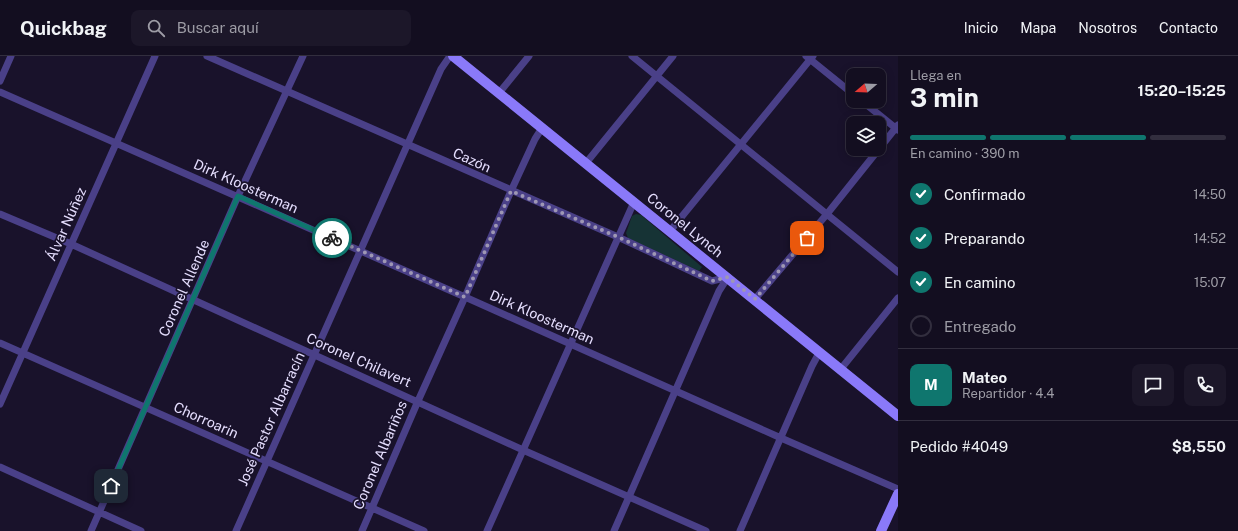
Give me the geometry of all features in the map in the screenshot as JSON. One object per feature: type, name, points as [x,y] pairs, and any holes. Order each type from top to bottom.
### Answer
[{"type":"street","points":[[0,81],[11,56]]},
{"type":"street","name":"Álvar Núñez","points":[[0,404],[155,56]]},
{"type":"street","name":"Cazón","points":[[207,56],[618,237],[712,281],[728,277]]},
{"type":"street","name":"Coronel Allende","points":[[91,531],[238,196],[303,56]]},
{"type":"street","name":"Coronel Lynch","points":[[452,56],[728,277],[819,353],[898,416]]},
{"type":"street","name":"José Pastor Albarracín","points":[[236,531],[441,69],[452,56]]},
{"type":"street","points":[[499,93],[529,56]]},
{"type":"street","points":[[632,56],[898,272]]},
{"type":"street","points":[[586,164],[673,56]]},
{"type":"street","points":[[670,231],[741,145],[810,57],[846,88]]},
{"type":"street","name":"Dirk Kloosterman","points":[[0,92],[898,489]]},
{"type":"street","points":[[871,108],[897,128],[886,141]]},
{"type":"street","name":"Coronel Albariños","points":[[362,531],[511,191],[535,139],[542,128]]},
{"type":"street","points":[[755,299],[827,214],[873,156]]},
{"type":"street","points":[[487,531],[634,202]]},
{"type":"street","name":"Coronel Chilavert","points":[[0,214],[194,299],[523,450],[706,531]]},
{"type":"street","points":[[614,531],[719,291],[728,277]]},
{"type":"street","points":[[840,370],[898,298]]},
{"type":"street","name":"Chorroarin","points":[[0,343],[424,531]]},
{"type":"street","points":[[740,531],[819,353]]},
{"type":"street","points":[[0,468],[141,531]]},
{"type":"street","points":[[881,531],[898,494]]},
{"type":"green space","points":[[636,214],[641,215],[702,267],[699,271],[628,238],[626,233],[632,216]]},
{"type":"way so far","points":[[332,238],[465,297],[511,191],[618,237],[712,281],[728,277],[755,299],[807,238]]},
{"type":"route","points":[[111,486],[238,196],[332,238]]}]
